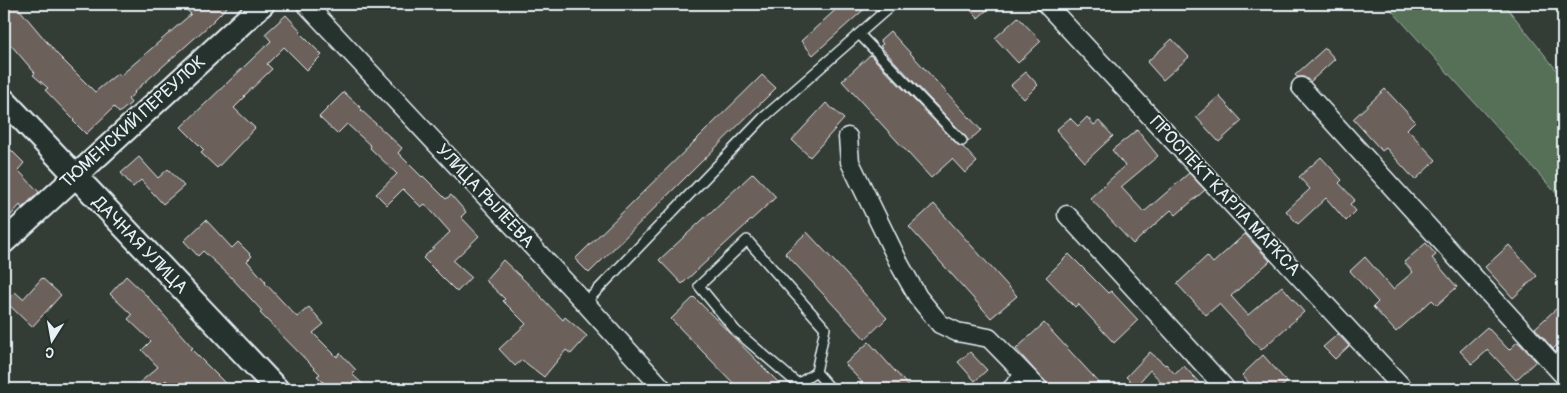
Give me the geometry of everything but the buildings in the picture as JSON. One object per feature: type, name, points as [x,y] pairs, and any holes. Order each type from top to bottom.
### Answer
[{"type":"street","name":"ТЮМЕНСКИЙ ПЕРЕУЛОК","points":[[4,242],[263,4]]},
{"type":"street","name":"УЛИЦА РЫЛЕЕВА","points":[[306,4],[663,389]]},
{"type":"street","name":"ПРОСПЕКТ КАРЛА МАРКСА","points":[[1046,4],[1404,389]]},
{"type":"street","points":[[1302,88],[1563,375]]},
{"type":"street","name":"ДАЧНАЯ УЛИЦА","points":[[4,100],[277,389]]},
{"type":"street","points":[[848,138],[850,162],[918,297],[940,324],[957,332],[989,338],[1039,389]]},
{"type":"street","points":[[1067,215],[1226,389]]},
{"type":"lane","points":[[585,303],[763,118],[893,4]]},
{"type":"lane","points":[[859,34],[962,140]]},
{"type":"lane","points":[[747,240],[825,328],[816,372],[794,387],[736,331],[699,286],[747,240]]},
{"type":"lane","points":[[816,372],[831,389]]},
{"type":"lane","points":[[1005,389],[1022,372]]},
{"type":"green space","points":[[1386,4],[1504,4],[1563,78],[1563,201]]}]
